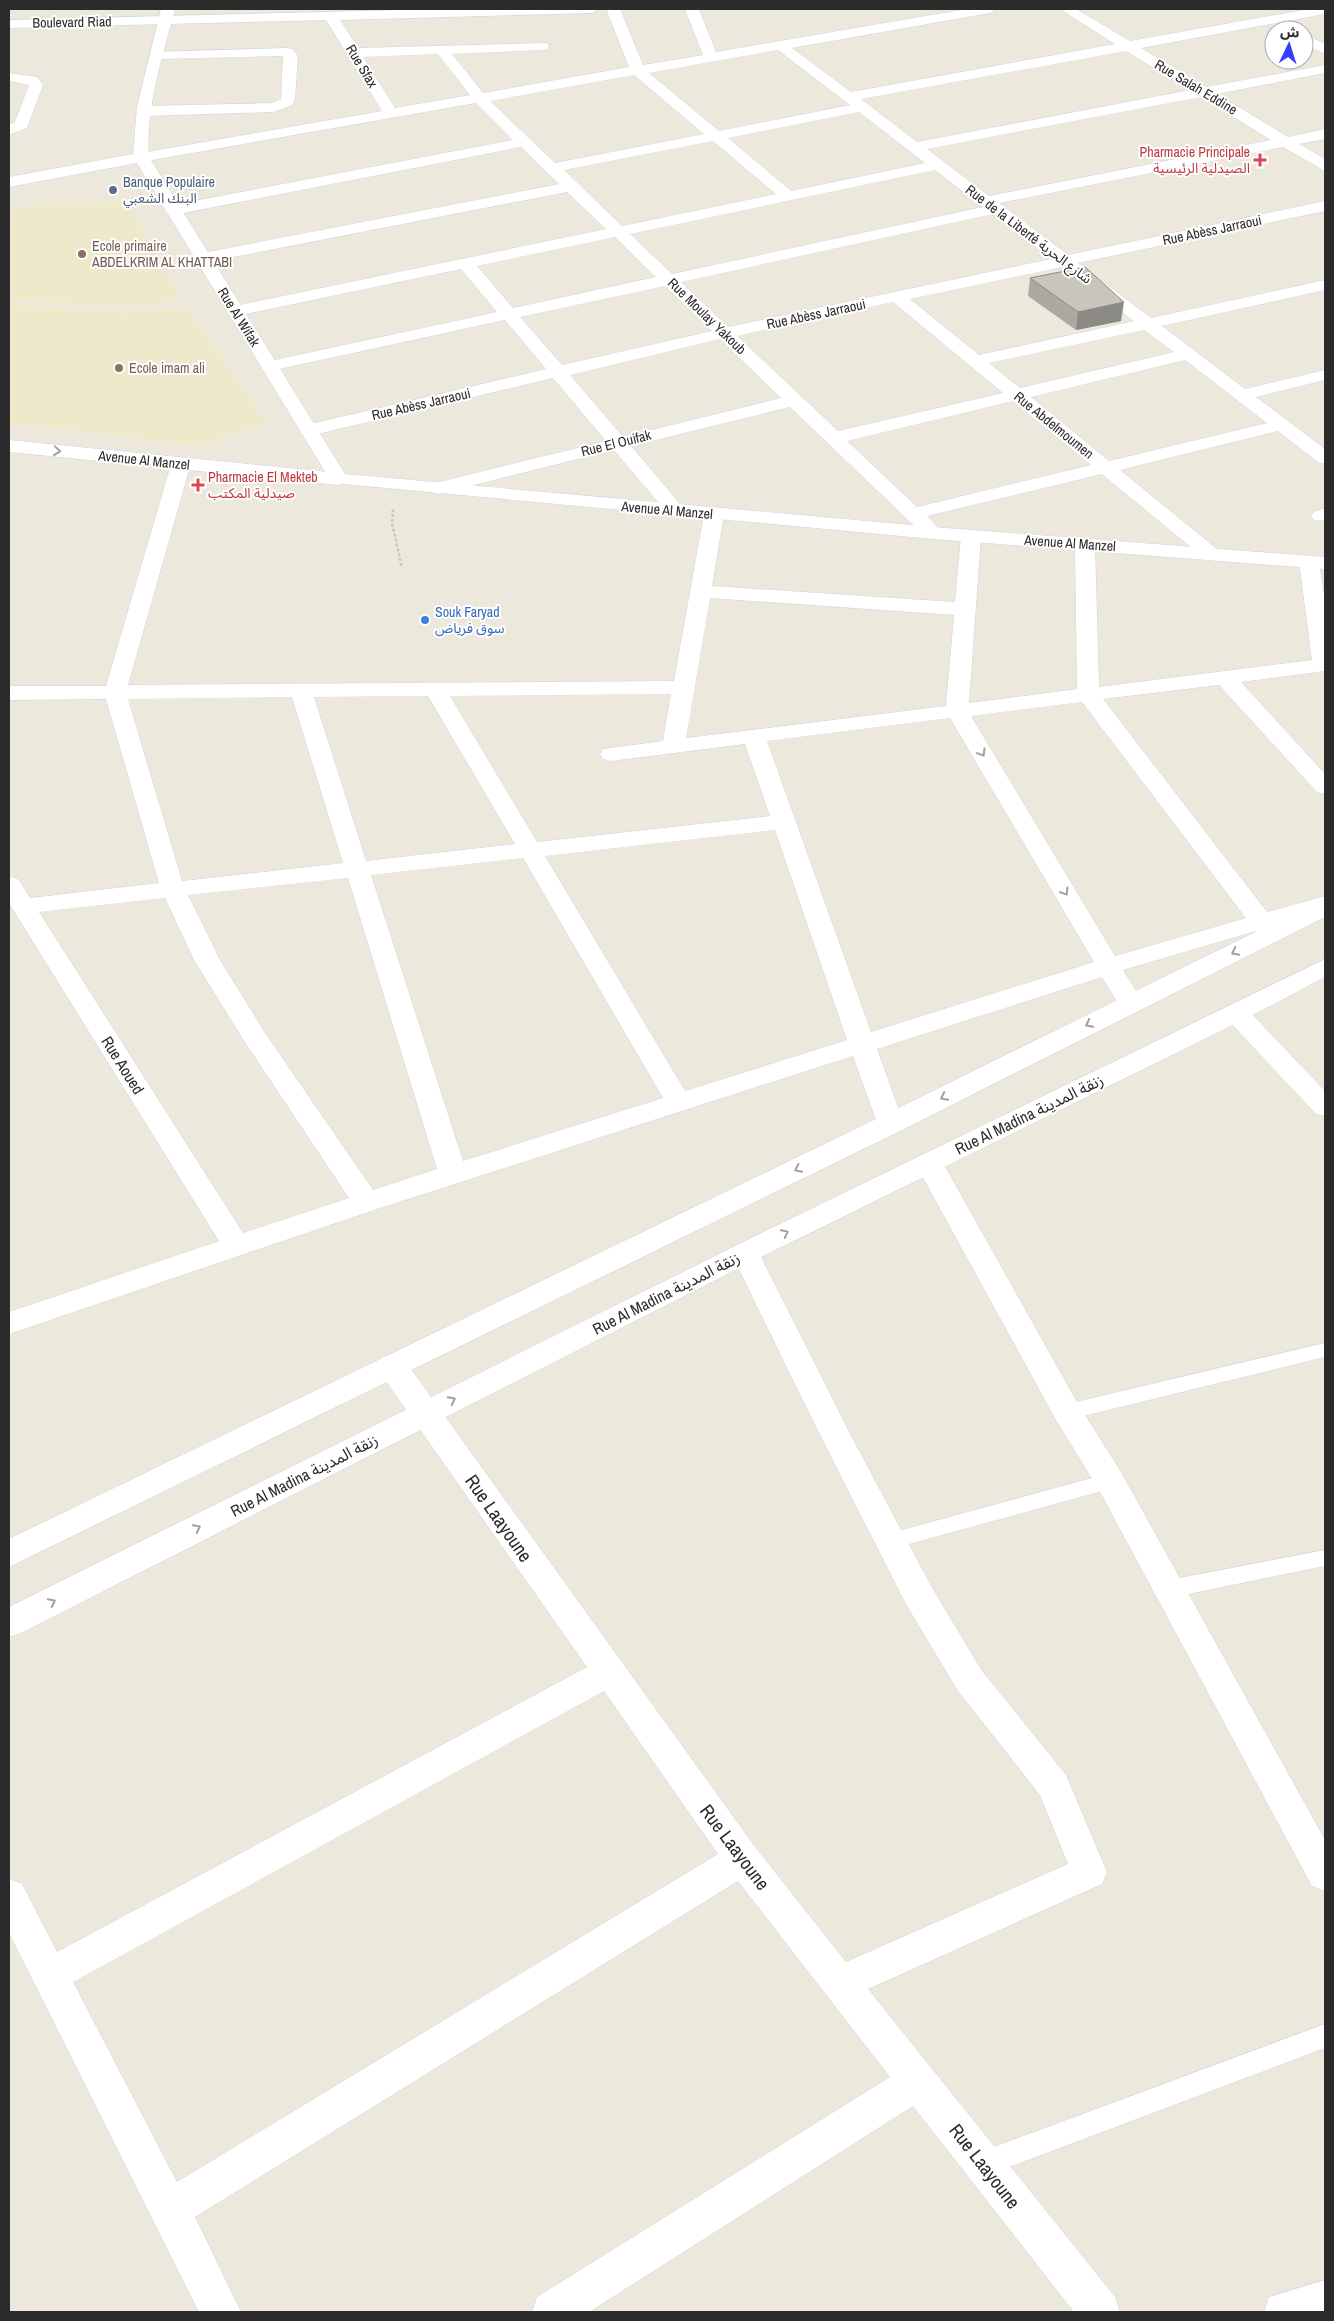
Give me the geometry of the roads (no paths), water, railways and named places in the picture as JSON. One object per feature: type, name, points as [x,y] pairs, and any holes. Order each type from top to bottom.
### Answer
[{"type":"street","name":"Boulevard Riad","points":[[9,24],[167,15],[331,16],[592,9]]},
{"type":"street","points":[[613,9],[638,72],[789,197]]},
{"type":"street","points":[[692,9],[712,58]]},
{"type":"street","points":[[10,181],[782,46],[915,15],[990,9]]},
{"type":"street","name":"Rue Salah Eddine","points":[[1067,9],[1325,166]]},
{"type":"street","points":[[1252,9],[1272,20],[1325,10]]},
{"type":"street","points":[[526,11],[561,85]]},
{"type":"street","points":[[141,157],[139,149],[144,111],[167,15]]},
{"type":"street","name":"Rue Sfax","points":[[331,16],[392,115]]},
{"type":"street","points":[[849,97],[1264,21]]},
{"type":"street","points":[[1314,44],[1325,50]]},
{"type":"street","points":[[353,52],[542,46]]},
{"type":"street","name":"Rue de la Liberté شارع الحرية","points":[[782,46],[1325,458]]},
{"type":"street","name":"Rue Moulay Yakoub","points":[[441,50],[481,100],[933,533]]},
{"type":"street","points":[[144,111],[274,107],[286,102],[288,99],[291,56],[287,52],[158,55]]},
{"type":"street","points":[[915,147],[1325,69]]},
{"type":"street","points":[[9,78],[32,80],[36,85],[22,125],[9,130]]},
{"type":"street","points":[[552,168],[863,108]]},
{"type":"street","points":[[270,366],[670,281],[991,205],[1325,134]]},
{"type":"street","points":[[173,210],[525,142]]},
{"type":"street","name":"Rue Al Wifak","points":[[141,157],[338,479]]},
{"type":"street","points":[[236,311],[938,165]]},
{"type":"street","points":[[204,258],[571,186]]},
{"type":"street","name":"Rue Abèss Jarraoui","points":[[309,430],[724,333],[1325,206]]},
{"type":"street","points":[[466,264],[676,511]]},
{"type":"street","points":[[976,361],[1325,284]]},
{"type":"street","name":"Rue Abdelmoumen","points":[[897,297],[1211,554]]},
{"type":"street","points":[[834,438],[1188,354]]},
{"type":"street","points":[[1242,395],[1325,375]]},
{"type":"street","name":"Rue El Ouifak","points":[[438,488],[795,400]]},
{"type":"street","points":[[913,514],[1105,466],[1282,425]]},
{"type":"street","name":"Avenue Al Manzel","points":[[9,446],[676,511],[933,533],[1317,562]]},
{"type":"street","points":[[181,463],[115,692],[173,890],[212,968],[256,1039],[366,1202]]},
{"type":"street","points":[[673,746],[714,514]]},
{"type":"street","points":[[971,536],[957,711],[1131,1004]]},
{"type":"street","points":[[1085,544],[1088,695],[1267,927]]},
{"type":"street","points":[[611,754],[1325,665],[1317,562]]},
{"type":"street","points":[[700,591],[965,609]]},
{"type":"street","points":[[1225,678],[1325,787]]},
{"type":"street","points":[[9,693],[682,687]]},
{"type":"street","points":[[301,690],[453,1175]]},
{"type":"street","points":[[435,690],[679,1103]]},
{"type":"street","points":[[754,736],[890,1124]]},
{"type":"street","points":[[23,906],[784,822]]},
{"type":"street","name":"Rue Aoued","points":[[9,884],[238,1246]]},
{"type":"street","points":[[9,1323],[366,1202],[862,1044],[1109,966],[1267,927],[1325,905]]},
{"type":"street","points":[[9,1554],[890,1124],[1131,1004],[1267,927]]},
{"type":"street","name":"Rue Al Madina زنقة المدينة","points":[[9,1624],[746,1253],[1236,1013],[1325,967]]},
{"type":"street","points":[[1236,1013],[1325,1107]]},
{"type":"street","points":[[929,1163],[1067,1412],[1110,1481],[1325,1874]]},
{"type":"street","points":[[746,1253],[919,1596],[970,1681],[1054,1786],[1089,1872],[840,1983]]},
{"type":"street","name":"Rue Laayoune","points":[[392,1366],[742,1859],[983,2164],[1093,2310]]},
{"type":"street","points":[[50,1975],[608,1672]]},
{"type":"street","points":[[170,2209],[742,1859]]},
{"type":"street","points":[[9,1896],[170,2209],[220,2312]]},
{"type":"street","points":[[552,2312],[918,2081]]},
{"type":"street","points":[[1284,2312],[1325,2300]]},
{"type":"lane","points":[[1067,1412],[1325,1350]]},
{"type":"lane","points":[[891,1542],[1110,1481]]},
{"type":"lane","points":[[1169,1589],[1325,1558]]},
{"type":"lane","points":[[983,2164],[1325,2036]]},
{"type":"place","name":"Pharmacie Principale الصيدلية الرئيسية","points":[[1260,160]]},
{"type":"place","name":"Banque Populaire البنك الشعبي","points":[[113,190]]},
{"type":"place","name":"Ecole primaire ABDELKRIM AL KHATTABI","points":[[82,254]]},
{"type":"place","name":"Ecole imam ali","points":[[119,368]]},
{"type":"place","name":"Pharmacie El Mekteb صيدلية المكتب","points":[[198,485]]},
{"type":"place","name":"Souk Faryad سوق فرياض","points":[[425,620]]}]
